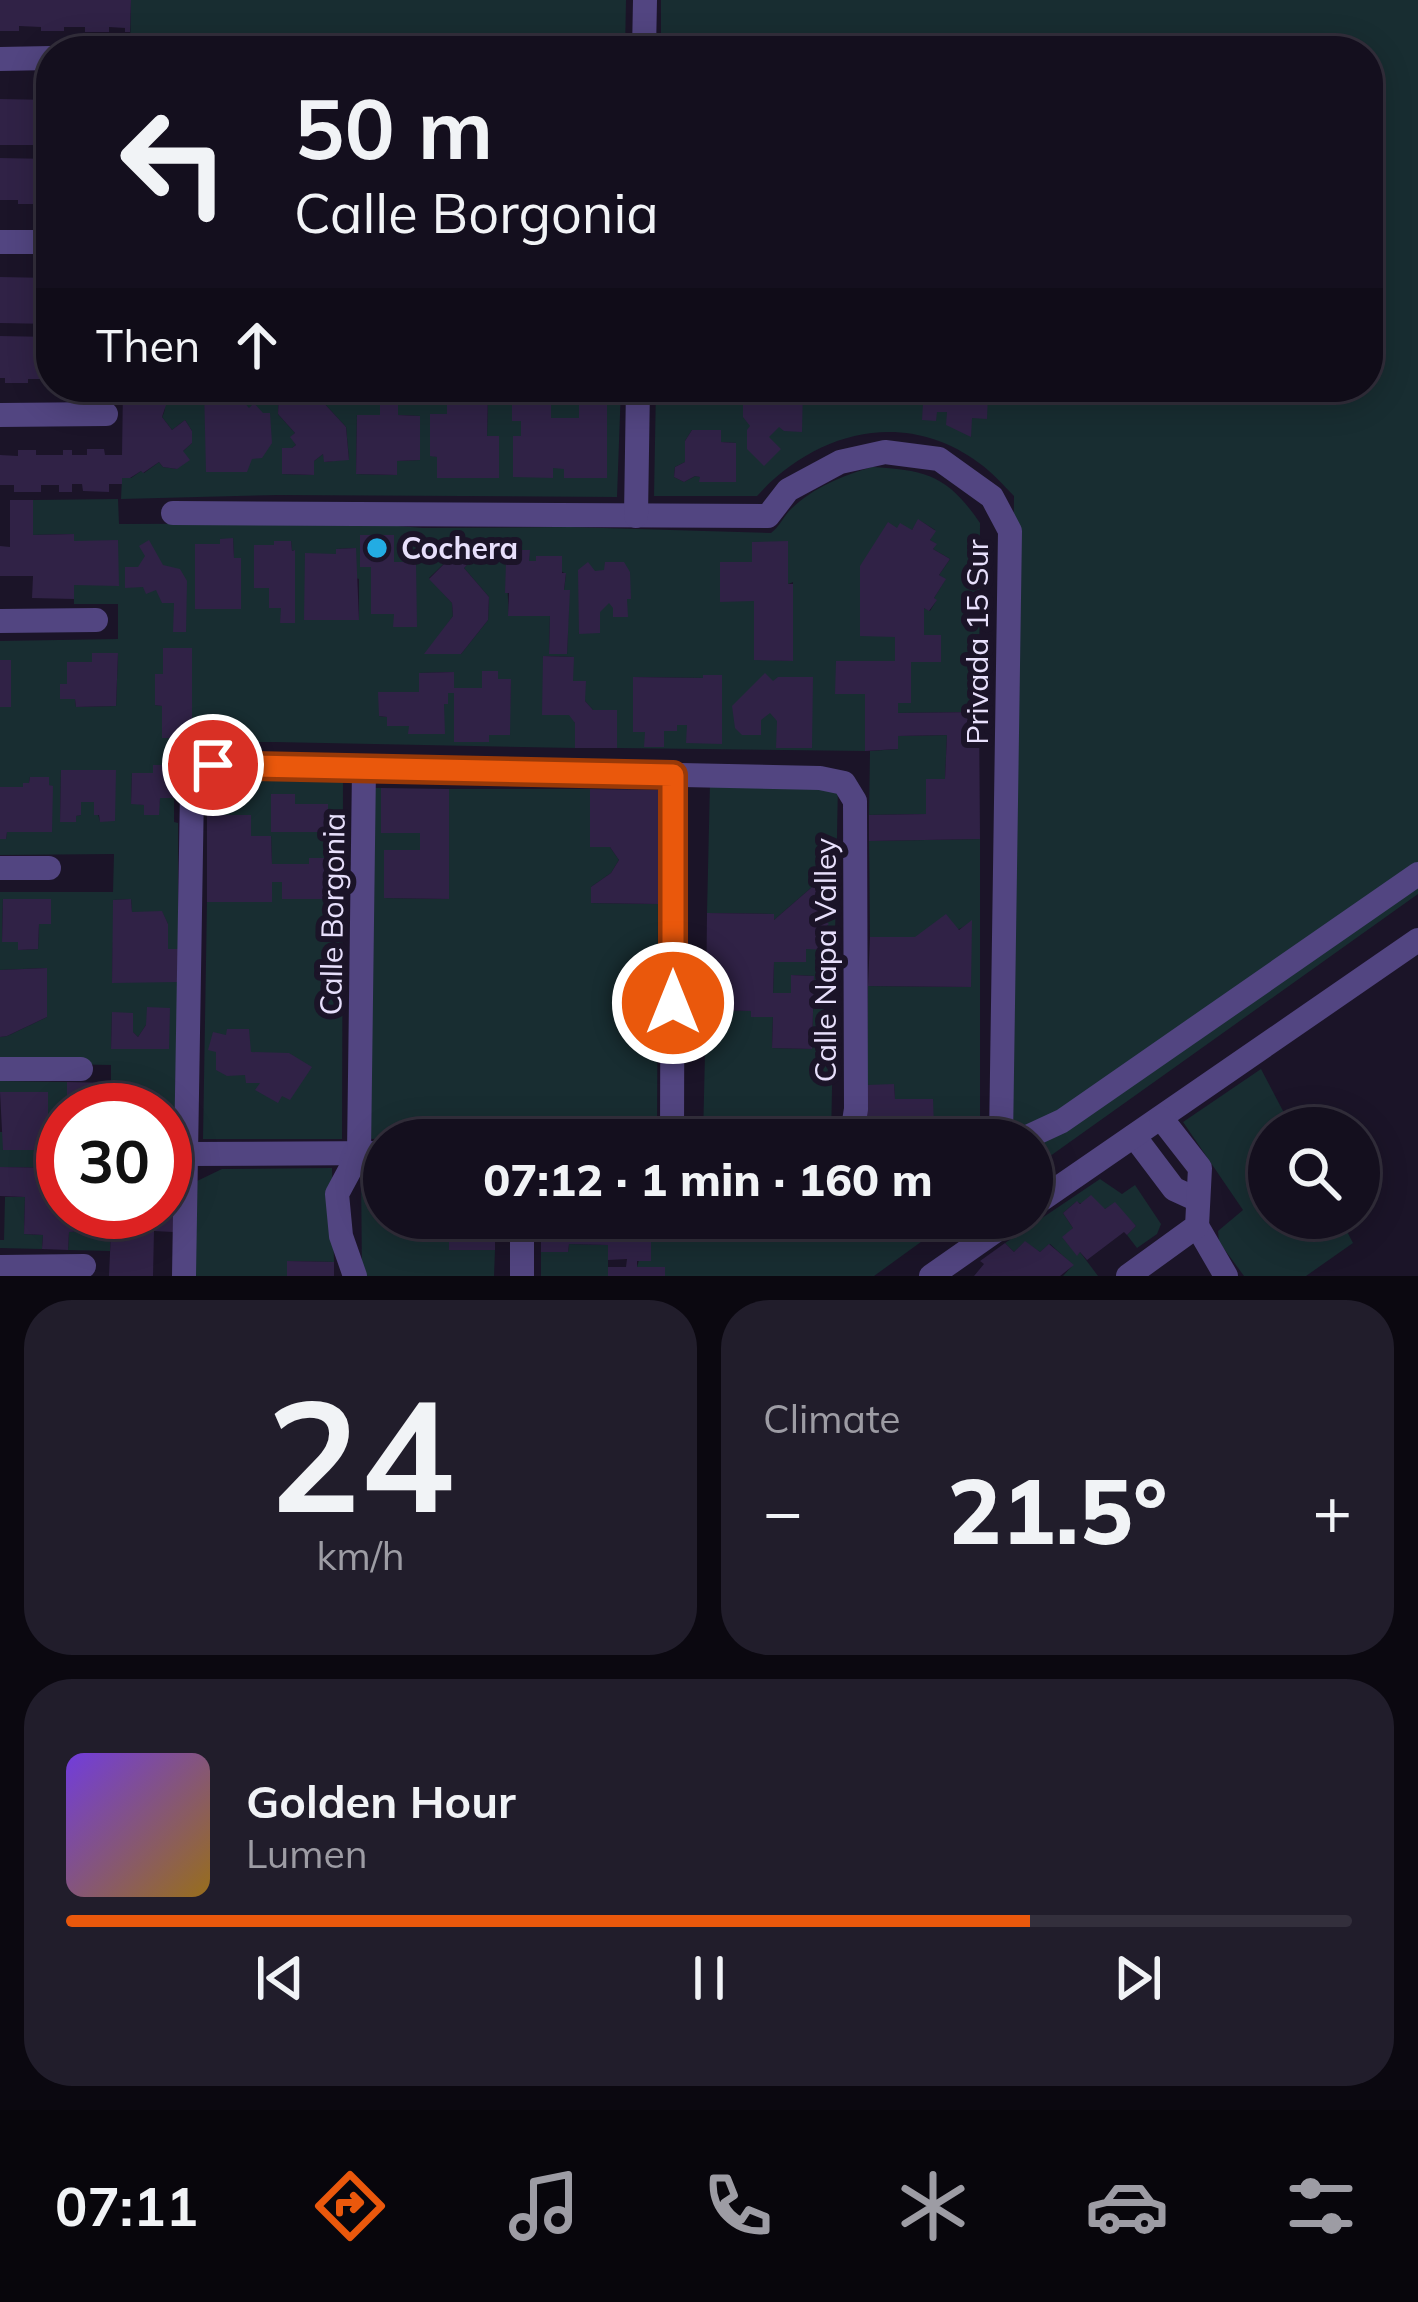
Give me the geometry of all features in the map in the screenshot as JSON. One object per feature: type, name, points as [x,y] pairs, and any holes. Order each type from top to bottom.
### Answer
[{"type":"street","points":[[644,36],[645,0]]},
{"type":"street","points":[[0,59],[36,58]]},
{"type":"street","points":[[0,242],[36,242]]},
{"type":"street","points":[[636,515],[638,402]]},
{"type":"street","points":[[0,415],[106,415]]},
{"type":"street","name":"Privada 15 Sur","points":[[173,512],[768,516],[788,490],[840,462],[884,452],[940,460],[992,497],[1010,531],[1001,1119]]},
{"type":"street","points":[[0,621],[96,620]]},
{"type":"street","points":[[186,1083],[196,772],[213,765],[673,775],[673,1119]]},
{"type":"street","name":"Calle Borgonia","points":[[364,768],[370,1119]]},
{"type":"street","name":"Calle Napa Valley","points":[[673,775],[820,778],[844,783],[855,801],[854,1119]]},
{"type":"street","points":[[0,868],[49,868]]},
{"type":"street","points":[[1053,1125],[1418,874]]},
{"type":"street","points":[[1053,1192],[1418,940]]},
{"type":"street","points":[[0,1069],[81,1069]]},
{"type":"street","points":[[1128,1276],[1198,1213],[1200,1168],[1162,1118]]},
{"type":"street","points":[[1134,1136],[1198,1213],[1226,1276]]},
{"type":"street","points":[[192,1154],[363,1153]]},
{"type":"street","name":"Calle Borgonia","points":[[356,1276],[340,1236],[337,1194],[363,1163]]},
{"type":"street","points":[[184,1239],[184,1276]]},
{"type":"street","points":[[522,1239],[522,1276]]},
{"type":"street","points":[[932,1276],[981,1239]]},
{"type":"street","points":[[0,1267],[84,1266]]},
{"type":"green space","points":[[131,0],[626,0],[625,36],[130,36]]},
{"type":"green space","points":[[661,0],[1418,0],[1418,894],[1053,1154],[1053,1119],[1007,1119],[1014,496],[984,467],[951,446],[892,432],[834,442],[780,474],[757,496],[654,496],[656,402],[1383,402],[1383,36],[661,36]],"holes":[[[692,430],[721,430],[721,442],[736,443],[735,482],[700,482],[695,476],[684,482],[674,477],[675,467],[685,462],[685,441]]]},
{"type":"green space","points":[[163,402],[278,402],[278,414],[295,433],[291,437],[296,445],[282,449],[282,474],[313,475],[314,461],[323,454],[325,462],[349,459],[346,427],[323,402],[448,402],[447,414],[431,414],[430,455],[437,457],[437,477],[498,478],[499,437],[487,436],[488,402],[620,402],[617,497],[121,499],[122,478],[144,473],[159,462],[177,469],[183,451],[192,443],[185,420],[172,430],[162,417]],"holes":[[[380,404],[397,404],[398,415],[420,416],[420,460],[397,461],[396,475],[356,474],[357,415],[380,415]]]},
{"type":"green space","points":[[872,467],[922,474],[946,485],[980,523],[979,712],[898,713],[911,662],[940,662],[924,635],[924,608],[930,611],[936,601],[945,580],[939,575],[950,559],[933,549],[936,544],[930,540],[935,530],[919,520],[912,530],[895,661],[836,662],[836,693],[865,694],[865,751],[617,748],[617,711],[593,710],[585,701],[585,681],[573,681],[573,657],[544,656],[575,723],[575,748],[274,742],[192,742],[176,747],[175,765],[154,765],[153,773],[132,773],[131,803],[144,805],[145,815],[158,815],[160,798],[174,798],[178,949],[168,949],[168,924],[162,912],[132,912],[131,899],[114,900],[112,982],[178,982],[176,1083],[111,1083],[111,1065],[0,1063],[0,1037],[47,1017],[46,968],[0,970],[0,892],[113,892],[114,854],[0,855],[0,839],[6,839],[7,832],[53,787],[30,777],[23,787],[0,787],[0,707],[11,706],[11,661],[0,660],[0,641],[118,639],[118,604],[74,604],[74,585],[118,585],[118,541],[74,541],[73,534],[33,535],[33,500],[118,499],[119,524],[360,523],[771,533],[791,509],[829,483]],"holes":[[[394,535],[394,562],[416,563],[416,627],[394,627],[394,614],[371,614],[371,567],[360,567],[360,536]],[[462,537],[478,554],[464,568],[489,597],[488,620],[461,654],[426,654],[453,616],[452,603],[429,578],[452,556],[448,550]],[[220,539],[233,539],[234,558],[241,558],[241,608],[195,609],[195,544],[220,544]],[[291,541],[294,550],[281,622],[281,608],[269,608],[269,588],[254,588],[254,545]],[[752,542],[788,542],[788,584],[793,582],[792,661],[754,659],[754,601],[720,601],[721,562],[752,562]],[[355,548],[359,620],[305,620],[305,554],[336,554],[337,549]],[[529,550],[529,561],[536,561],[536,556],[566,574],[567,654],[549,654],[550,616],[509,616],[506,564]],[[163,649],[191,649],[162,738],[155,675],[163,674]],[[93,653],[118,653],[116,706],[76,707],[75,699],[60,699],[60,684],[67,684],[68,662],[92,662]],[[483,671],[497,671],[498,679],[511,679],[509,735],[489,735],[488,742],[454,742],[454,693],[448,693],[448,704],[444,704],[444,734],[409,734],[409,726],[387,726],[387,717],[379,716],[379,692],[419,692],[420,673],[453,672],[454,688],[482,688]],[[722,676],[722,743],[687,743],[687,725],[677,725],[664,731],[664,747],[645,747],[645,732],[634,732],[634,677]],[[61,770],[115,770],[114,821],[100,821],[94,802],[81,802],[76,822],[60,821]],[[3,899],[51,899],[51,923],[39,924],[38,949],[18,950],[18,942],[2,941]],[[112,1013],[132,1013],[133,1032],[138,1037],[146,1025],[169,1049],[111,1048]]]},
{"type":"green space","points":[[947,735],[945,779],[926,780],[926,814],[869,815],[870,751],[898,749],[898,736]]},
{"type":"green space","points":[[217,776],[338,776],[343,782],[342,1139],[203,1139],[207,902],[271,902],[272,882],[282,882],[283,899],[324,899],[324,891],[334,890],[309,864],[272,864],[271,836],[251,836],[207,815],[207,782]]},
{"type":"green space","points":[[710,782],[838,784],[831,1119],[703,1119],[706,1010],[751,1011],[773,1017],[772,1048],[812,1049],[814,976],[792,975],[791,993],[773,993],[774,962],[805,962],[806,949],[828,924],[819,914],[835,899],[819,881],[774,920],[773,914],[707,913]]},
{"type":"green space","points":[[371,788],[381,788],[420,833],[420,850],[384,850],[384,898],[448,899],[449,789],[590,789],[590,846],[610,847],[619,860],[611,873],[591,887],[591,903],[658,904],[657,1119],[368,1119]]},
{"type":"green space","points":[[980,839],[980,1119],[933,1119],[933,1099],[895,1099],[894,1085],[867,1085],[868,986],[970,987],[971,922],[936,936],[870,937],[869,841]]},
{"type":"green space","points":[[1261,1069],[1281,1107],[1248,1107],[1248,1239],[1351,1239],[1353,1243],[1306,1276],[1244,1276],[1219,1242],[1218,1231],[1243,1210],[1183,1122]]},
{"type":"green space","points":[[0,1081],[67,1082],[36,1083],[36,1092],[0,1092]]},
{"type":"green space","points":[[0,1132],[3,1149],[36,1150],[36,1168],[0,1167]]},
{"type":"green space","points":[[332,1168],[334,1262],[288,1261],[287,1276],[192,1276],[197,1181],[222,1169]]},
{"type":"green space","points":[[361,1168],[363,1239],[449,1239],[449,1250],[495,1250],[494,1276],[362,1276]]},
{"type":"green space","points":[[1100,1179],[1122,1194],[1135,1185],[1161,1224],[1157,1234],[1137,1248],[1127,1235],[1136,1226],[1114,1204],[1105,1209],[1076,1202],[1063,1213],[1073,1228],[1063,1238],[1098,1276],[1063,1276],[1073,1265],[1050,1244],[1040,1252],[1025,1242],[1014,1252],[1005,1243],[1053,1239],[1053,1211]]},
{"type":"green space","points":[[5,1197],[25,1197],[24,1234],[43,1239],[42,1249],[0,1248]]},
{"type":"green space","points":[[69,1239],[111,1239],[110,1251],[68,1250]]},
{"type":"green space","points":[[645,1239],[925,1239],[874,1276],[665,1276],[665,1267],[637,1267]]},
{"type":"green space","points":[[569,1244],[608,1245],[608,1276],[541,1276],[541,1252],[568,1252]]},
{"type":"building","points":[[0,0],[131,0],[130,32],[109,27],[109,32],[85,32],[85,27],[41,31],[41,27],[19,26],[19,31],[0,31]]},
{"type":"building","points":[[0,99],[36,100],[36,145],[0,145]]},
{"type":"building","points":[[0,158],[36,159],[36,204],[0,200]]},
{"type":"building","points":[[0,277],[36,278],[36,324],[0,323]]},
{"type":"building","points":[[0,336],[36,337],[36,379],[5,383],[0,378]]},
{"type":"building","points":[[123,402],[164,402],[162,417],[172,430],[185,420],[192,431],[192,443],[183,451],[190,460],[177,469],[159,462],[143,473],[122,478],[122,484],[109,484],[109,492],[83,491],[82,484],[72,484],[72,492],[59,492],[59,485],[41,485],[41,492],[14,492],[14,485],[0,485],[0,455],[18,456],[18,450],[63,455],[63,450],[72,450],[72,455],[87,455],[87,449],[104,449],[105,455],[122,455]]},
{"type":"building","points":[[204,402],[244,402],[249,408],[254,403],[263,413],[270,413],[272,443],[262,458],[252,459],[247,472],[206,472]]},
{"type":"building","points":[[278,402],[323,402],[346,427],[349,460],[324,462],[323,454],[314,461],[314,475],[282,474],[282,448],[296,445],[290,437],[295,433],[278,414]]},
{"type":"building","points":[[447,402],[488,402],[487,436],[499,436],[499,478],[437,478],[437,457],[430,456],[430,414],[447,414]]},
{"type":"building","points":[[512,402],[551,402],[551,418],[579,418],[579,403],[607,403],[607,478],[564,478],[564,469],[553,468],[553,478],[513,477],[513,436],[521,436],[521,421],[512,421]]},
{"type":"building","points":[[803,402],[802,432],[779,427],[769,437],[781,449],[764,466],[747,449],[750,426],[743,417],[743,404]]},
{"type":"building","points":[[923,402],[988,402],[987,419],[972,418],[971,437],[946,425],[947,412],[937,412],[936,421],[922,420]]},
{"type":"building","points":[[380,404],[398,404],[398,415],[420,416],[420,460],[397,461],[397,475],[356,474],[357,415],[380,415]]},
{"type":"building","points":[[692,430],[721,430],[721,442],[736,443],[736,482],[699,482],[700,477],[695,476],[684,482],[674,477],[675,467],[685,462],[685,441]]},
{"type":"building","points":[[10,500],[33,500],[33,535],[118,540],[119,586],[74,585],[74,599],[32,598],[33,576],[0,576],[0,546],[10,547]]},
{"type":"building","points":[[918,519],[936,531],[930,540],[937,544],[933,549],[950,559],[939,575],[946,579],[937,600],[929,611],[924,608],[924,635],[941,635],[941,662],[911,662],[911,703],[898,703],[898,713],[979,712],[980,839],[869,841],[869,815],[926,814],[926,779],[945,779],[947,735],[898,736],[898,749],[865,751],[865,694],[835,694],[836,661],[895,661],[895,637],[860,636],[860,566],[888,522],[912,530]]},
{"type":"building","points":[[360,535],[394,535],[394,562],[416,562],[417,627],[393,627],[394,614],[371,614],[371,567],[360,567]]},
{"type":"building","points":[[462,537],[478,554],[464,568],[489,597],[488,620],[461,654],[424,654],[453,616],[452,603],[429,579],[452,556],[447,551]]},
{"type":"building","points":[[233,538],[234,558],[241,558],[241,609],[195,609],[195,544],[220,544],[220,539]]},
{"type":"building","points":[[149,540],[163,565],[180,569],[187,581],[186,632],[173,632],[174,603],[162,603],[156,590],[146,594],[143,587],[125,588],[125,567],[138,567],[145,556],[139,546]]},
{"type":"building","points":[[274,541],[291,541],[295,550],[295,623],[280,623],[281,608],[269,608],[269,588],[254,588],[254,545],[274,545]]},
{"type":"building","points":[[788,541],[793,661],[754,660],[754,601],[720,602],[720,562],[752,562],[752,542]]},
{"type":"building","points":[[356,548],[359,620],[304,620],[305,553],[336,554],[336,549]]},
{"type":"building","points":[[509,550],[530,550],[529,561],[536,561],[536,556],[562,556],[564,590],[570,590],[567,654],[549,654],[550,616],[508,616]]},
{"type":"building","points":[[588,562],[595,571],[604,570],[605,562],[624,562],[630,572],[631,599],[627,599],[628,617],[613,617],[609,603],[600,612],[600,633],[579,634],[578,570]]},
{"type":"building","points":[[163,648],[192,648],[192,738],[162,738],[155,674],[163,674]]},
{"type":"building","points":[[92,653],[118,653],[116,706],[76,707],[75,699],[60,699],[60,684],[67,684],[67,662],[92,662]]},
{"type":"building","points":[[543,656],[574,657],[573,681],[586,681],[585,701],[593,710],[617,710],[617,748],[575,748],[575,723],[569,715],[542,715]]},
{"type":"building","points":[[0,660],[11,660],[11,707],[0,707]]},
{"type":"building","points":[[482,671],[498,671],[498,679],[511,679],[510,735],[489,735],[489,742],[454,742],[454,693],[448,693],[448,704],[444,704],[445,734],[408,734],[409,726],[387,726],[387,717],[379,716],[378,692],[419,692],[419,673],[454,672],[454,688],[482,688]]},
{"type":"building","points":[[765,673],[773,681],[813,677],[812,748],[776,748],[777,721],[770,713],[761,720],[761,735],[742,735],[735,728],[732,706]]},
{"type":"building","points":[[722,675],[722,744],[686,743],[687,725],[677,725],[677,731],[664,731],[664,747],[644,747],[645,732],[633,732],[633,677]]},
{"type":"building","points":[[153,765],[175,765],[174,798],[160,798],[159,815],[144,815],[144,805],[131,804],[132,773],[153,773]]},
{"type":"building","points":[[61,770],[116,770],[115,821],[100,822],[99,815],[94,815],[94,802],[81,802],[76,822],[60,822]]},
{"type":"building","points":[[30,777],[49,777],[53,786],[52,832],[7,832],[6,839],[0,839],[0,787],[23,787]]},
{"type":"building","points":[[381,788],[449,789],[449,899],[384,898],[384,850],[420,850],[420,833],[381,833]]},
{"type":"building","points":[[590,789],[659,790],[658,904],[591,903],[591,887],[611,873],[619,860],[610,847],[590,847]]},
{"type":"building","points":[[271,794],[295,794],[295,804],[328,804],[328,832],[271,832]]},
{"type":"building","points":[[207,815],[251,815],[251,836],[271,836],[272,864],[334,858],[334,891],[324,891],[324,899],[282,899],[282,882],[272,882],[272,902],[207,902]]},
{"type":"building","points":[[819,881],[836,899],[819,914],[829,924],[822,930],[828,930],[827,950],[806,949],[806,962],[774,962],[773,993],[791,993],[791,975],[814,976],[812,1049],[772,1048],[773,1017],[751,1017],[751,1011],[706,1010],[707,913],[774,914],[774,920]]},
{"type":"building","points":[[3,899],[51,899],[51,924],[39,924],[38,949],[18,950],[18,942],[2,942]]},
{"type":"building","points":[[131,899],[132,912],[162,911],[168,924],[168,949],[178,949],[178,982],[112,983],[113,900]]},
{"type":"building","points":[[946,914],[959,930],[972,920],[971,987],[868,986],[870,937],[915,937]]},
{"type":"building","points":[[47,968],[47,1017],[0,1037],[0,970]]},
{"type":"building","points":[[147,1007],[170,1008],[169,1049],[111,1049],[112,1012],[133,1013],[133,1032],[138,1037],[146,1025]]},
{"type":"building","points":[[227,1029],[249,1029],[251,1052],[289,1053],[312,1067],[290,1100],[282,1096],[278,1103],[255,1090],[260,1083],[246,1083],[245,1075],[227,1076],[216,1070],[216,1052],[208,1050],[213,1032],[226,1035]]},
{"type":"building","points":[[894,1084],[895,1099],[933,1099],[934,1119],[867,1119],[867,1085]]},
{"type":"building","points":[[0,1092],[36,1092],[36,1150],[3,1150]]},
{"type":"building","points":[[0,1167],[36,1168],[36,1235],[24,1234],[25,1197],[0,1196]]},
{"type":"building","points":[[1091,1195],[1105,1209],[1115,1202],[1136,1226],[1087,1260],[1080,1252],[1077,1256],[1062,1237],[1073,1228],[1063,1213]]},
{"type":"building","points":[[43,1239],[69,1239],[68,1250],[42,1249]]},
{"type":"building","points":[[111,1239],[154,1239],[153,1276],[109,1276]]},
{"type":"building","points":[[449,1239],[495,1239],[495,1250],[449,1250]]},
{"type":"building","points":[[541,1239],[651,1239],[651,1261],[637,1261],[637,1267],[665,1267],[665,1276],[608,1276],[608,1267],[626,1267],[627,1259],[608,1260],[608,1245],[569,1244],[568,1252],[541,1252]]},
{"type":"building","points":[[1025,1241],[1040,1252],[1049,1244],[1074,1265],[1060,1276],[974,1276],[984,1264],[980,1261],[1005,1243],[1014,1252]]},
{"type":"building","points":[[287,1261],[334,1262],[334,1276],[287,1276]]},
{"type":"place","name":"Cochera","points":[[377,548]]},
{"type":"route","points":[[213,765],[673,775],[673,1003]]}]
